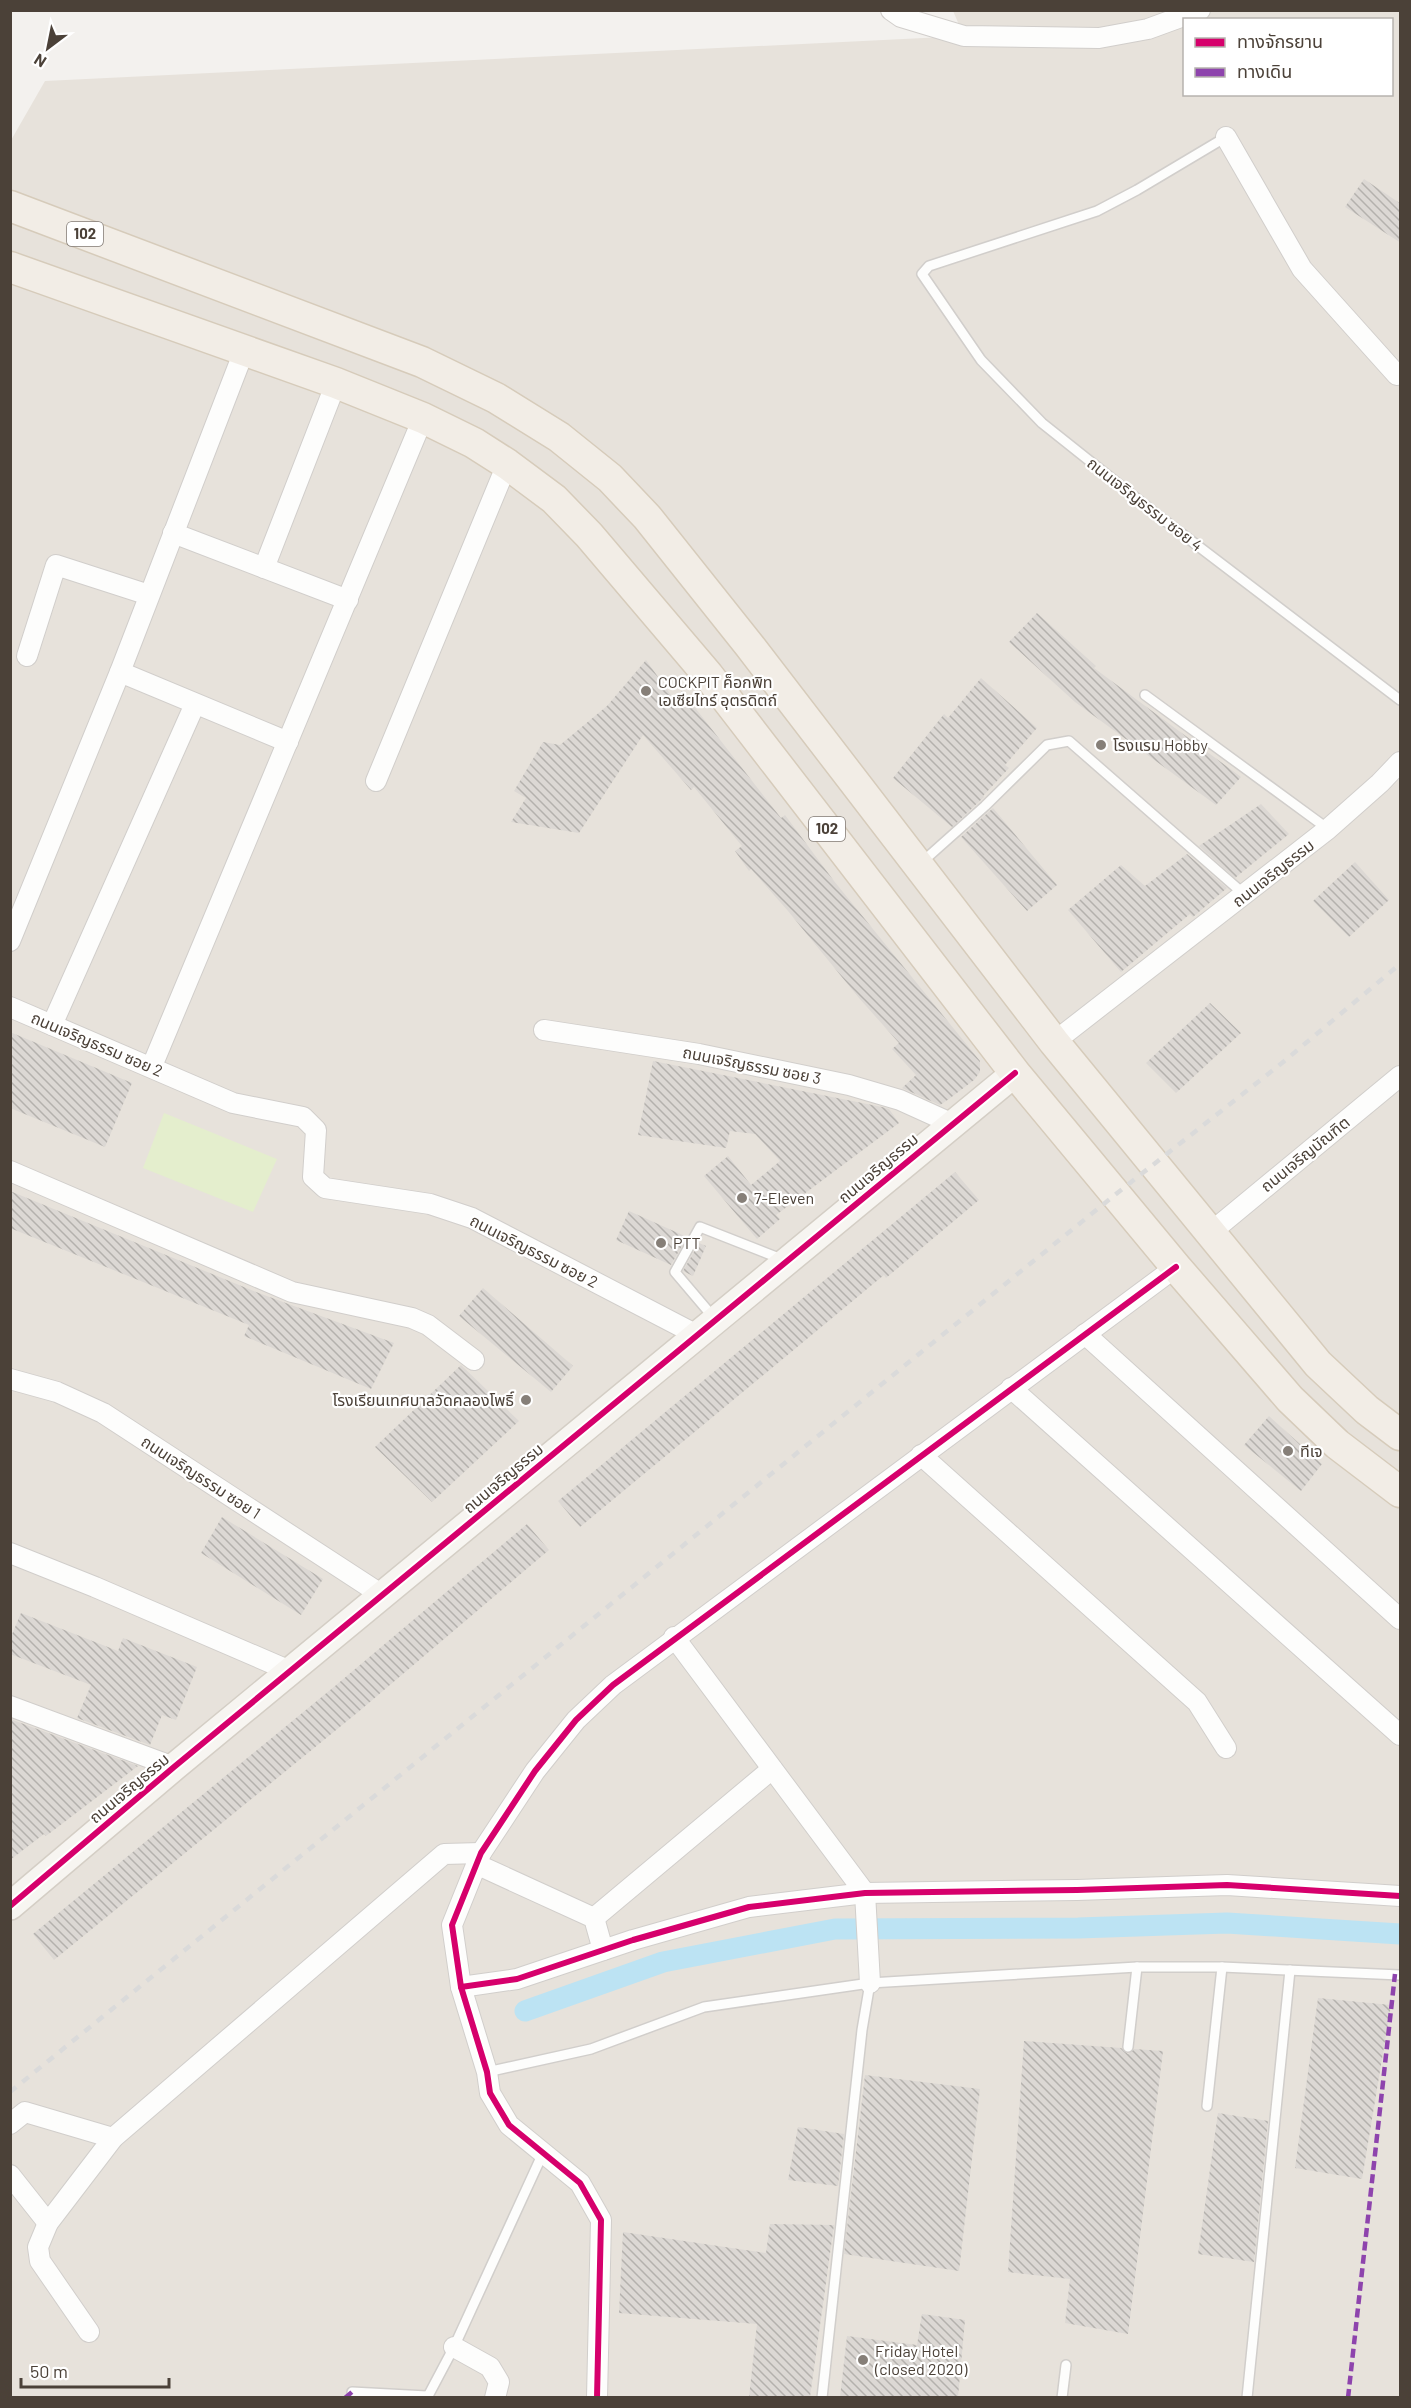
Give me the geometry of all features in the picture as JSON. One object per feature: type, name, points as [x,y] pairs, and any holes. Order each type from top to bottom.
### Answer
[{"type":"main road","name":"102","points":[[10,206],[422,362],[496,398],[559,437],[610,478],[647,517],[748,645],[1054,1042],[1318,1364],[1367,1410],[1401,1435]]},
{"type":"main road","name":"102","points":[[10,267],[336,383],[423,418],[474,443],[554,499],[708,675],[1015,1072],[1176,1267],[1290,1399],[1337,1444],[1401,1492]]},
{"type":"main road","points":[[708,675],[748,645]]},
{"type":"main road","points":[[1015,1072],[1054,1042]]},
{"type":"main road","points":[[1156,1242],[1201,1222]]},
{"type":"street","points":[[891,10],[901,17],[964,36],[1099,38],[1148,29],[1200,10]]},
{"type":"street","points":[[1226,137],[1302,269],[1399,377]]},
{"type":"street","points":[[10,941],[120,672],[244,351]]},
{"type":"street","points":[[264,568],[336,383]]},
{"type":"street","points":[[152,1066],[423,418]]},
{"type":"street","points":[[376,781],[507,464]]},
{"type":"street","points":[[173,533],[348,600]]},
{"type":"street","points":[[27,656],[57,565],[149,594]]},
{"type":"street","points":[[120,672],[288,742]]},
{"type":"street","points":[[52,1025],[195,704]]},
{"type":"street","name":"ถนนเจริญธรรม","points":[[1054,1042],[1328,829],[1401,762]]},
{"type":"street","name":"ถนนเจริญธรรม ซอย 2","points":[[10,1007],[152,1066],[233,1103],[303,1117],[316,1130],[313,1177],[325,1188],[430,1204],[472,1218],[706,1328]]},
{"type":"street","name":"ถนนเจริญธรรม ซอย 3","points":[[544,1029],[699,1054],[849,1085],[900,1100],[953,1124]]},
{"type":"street","name":"ถนนเจริญธรรม","points":[[10,1906],[174,1767],[1015,1072]]},
{"type":"street","name":"ถนนเจริญบัณฑิต","points":[[1201,1222],[1401,1076]]},
{"type":"street","points":[[10,1171],[292,1292],[412,1317],[428,1325],[474,1360]]},
{"type":"street","points":[[597,2397],[601,2220],[580,2183],[509,2125],[490,2093],[487,2072],[461,1987],[452,1925],[479,1858],[535,1771],[576,1720],[613,1685],[1176,1267]]},
{"type":"street","points":[[1084,1334],[1401,1619]]},
{"type":"street","name":"ถนนเจริญธรรม ซอย 1","points":[[10,1379],[57,1392],[104,1413],[382,1595]]},
{"type":"street","points":[[1011,1388],[1401,1735]]},
{"type":"street","points":[[921,1455],[1197,1702],[1226,1748]]},
{"type":"street","points":[[10,1553],[290,1671]]},
{"type":"street","points":[[674,1638],[865,1893],[870,1983]]},
{"type":"street","points":[[10,1706],[174,1767]]},
{"type":"street","points":[[594,1918],[772,1769]]},
{"type":"street","points":[[89,2332],[40,2260],[38,2247],[48,2223],[112,2138],[444,1854],[479,1858],[594,1918],[603,1950]]},
{"type":"street","points":[[461,1987],[517,1979],[603,1950],[749,1907],[865,1893],[1227,1885],[1401,1896]]},
{"type":"street","points":[[10,2124],[25,2112],[112,2138]]},
{"type":"street","points":[[10,2175],[48,2223]]},
{"type":"street","points":[[454,2347],[490,2367],[499,2382],[495,2397]]},
{"type":"lane","name":"ถนนเจริญธรรม ซอย 4","points":[[1226,137],[1097,211],[929,266],[922,274],[981,360],[1042,423],[1160,517],[1401,700]]},
{"type":"lane","points":[[1145,695],[1328,829]]},
{"type":"lane","points":[[919,865],[986,806],[1047,745],[1069,741],[1245,895]]},
{"type":"lane","points":[[706,1328],[675,1272],[700,1227],[787,1261]]},
{"type":"lane","points":[[487,2072],[591,2049],[704,2007],[870,1983],[1137,1967],[1222,1966],[1401,1975]]},
{"type":"lane","points":[[1207,2106],[1222,1966]]},
{"type":"lane","points":[[1128,2047],[1137,1967]]},
{"type":"lane","points":[[1247,2397],[1290,1970]]},
{"type":"lane","points":[[822,2397],[862,2030],[870,1983]]},
{"type":"lane","points":[[352,2391],[427,2397],[454,2347],[543,2153]]},
{"type":"lane","points":[[1062,2397],[1066,2365]]},
{"type":"shaded area","points":[[953,11],[1400,11],[1400,2397],[11,2398],[10,142],[45,81],[964,36]]},
{"type":"green space","points":[[164,1113],[277,1159],[253,1212],[143,1168]]},
{"type":"building","points":[[1364,179],[1401,204],[1401,243],[1345,207]]},
{"type":"building","points":[[1037,613],[1096,666],[1094,668],[1241,777],[1216,805],[1075,702],[1009,642]]},
{"type":"building","points":[[646,660],[673,698],[682,691],[781,818],[785,815],[834,881],[980,1061],[980,1072],[974,1080],[949,1099],[940,1105],[902,1088],[916,1075],[892,1049],[899,1043],[788,911],[751,869],[749,871],[735,851],[742,846],[694,787],[691,790],[643,735],[579,833],[511,822],[526,798],[514,791],[543,742],[560,745],[607,706]]},
{"type":"building","points":[[981,678],[1037,728],[1005,765],[1009,768],[984,797],[952,827],[893,778],[944,714],[948,718]]},
{"type":"building","points":[[1261,804],[1289,834],[1235,878],[1199,846]]},
{"type":"building","points":[[993,808],[1057,885],[1027,911],[961,837]]},
{"type":"building","points":[[1187,854],[1227,888],[1193,917],[1190,914],[1121,972],[1068,910],[1121,865],[1145,886]]},
{"type":"building","points":[[1355,862],[1389,900],[1349,937],[1313,901]]},
{"type":"building","points":[[1210,1003],[1241,1033],[1176,1093],[1146,1063]]},
{"type":"building","points":[[10,1032],[132,1083],[105,1147],[10,1108]]},
{"type":"building","points":[[653,1061],[882,1107],[889,1109],[899,1123],[776,1215],[780,1219],[757,1239],[704,1176],[728,1156],[751,1185],[780,1161],[755,1134],[730,1131],[726,1148],[638,1135]]},
{"type":"building","points":[[955,1172],[979,1200],[886,1278],[884,1275],[580,1527],[558,1501]]},
{"type":"building","points":[[10,1191],[256,1292],[394,1343],[371,1389],[244,1336],[249,1325],[10,1228]]},
{"type":"building","name":"PTT","points":[[629,1211],[687,1237],[671,1265],[616,1240]]},
{"type":"building","points":[[699,1243],[706,1246],[693,1276],[683,1271]]},
{"type":"building","points":[[483,1288],[573,1366],[551,1392],[459,1316]]},
{"type":"building","points":[[461,1365],[519,1421],[432,1502],[375,1447]]},
{"type":"building","points":[[1269,1416],[1322,1464],[1301,1491],[1244,1445]]},
{"type":"building","points":[[222,1517],[323,1579],[301,1615],[201,1553]]},
{"type":"building","points":[[527,1524],[549,1550],[357,1713],[54,1960],[33,1934],[335,1686]]},
{"type":"building","points":[[21,1613],[118,1651],[123,1638],[197,1667],[176,1720],[162,1715],[150,1745],[77,1718],[91,1685],[10,1654],[10,1639]]},
{"type":"building","points":[[10,1719],[138,1766],[46,1836],[44,1834],[10,1860]]},
{"type":"building","points":[[1318,1998],[1391,2005],[1362,2179],[1295,2168]]},
{"type":"building","points":[[1024,2041],[1121,2048],[1128,2054],[1134,2049],[1163,2051],[1128,2334],[1065,2323],[1070,2279],[1008,2272]]},
{"type":"building","points":[[865,2075],[980,2089],[959,2271],[844,2254]]},
{"type":"building","points":[[1218,2113],[1268,2121],[1254,2262],[1198,2254]]},
{"type":"building","points":[[798,2127],[844,2134],[838,2186],[788,2180]]},
{"type":"building","points":[[770,2224],[834,2225],[810,2397],[749,2397],[757,2324],[619,2313],[623,2232],[766,2253]]},
{"type":"building","points":[[922,2314],[965,2320],[958,2397],[840,2397],[847,2336],[917,2345]]},
{"type":"waterway","points":[[525,2011],[663,1962],[835,1929],[1078,1928],[1227,1923],[1400,1934]]},
{"type":"railway","points":[[10,2092],[1116,1194],[1282,1063],[1400,964]]},
{"type":"marked path","points":[[1348,2398],[1395,1974]]},
{"type":"marked path","points":[[345,2398],[352,2392]]},
{"type":"cycle path","points":[[10,1906],[174,1767],[1015,1073]]},
{"type":"cycle path","points":[[597,2398],[601,2220],[580,2183],[509,2125],[490,2093],[487,2072],[461,1987],[452,1925],[481,1853],[535,1771],[576,1720],[613,1685],[1176,1267]]},
{"type":"cycle path","points":[[461,1987],[517,1979],[633,1940],[749,1907],[865,1893],[1227,1885],[1400,1896]]},
{"type":"place","name":"COCKPIT ค็อกพิท เอเซียไทร์ อุตรดิตถ์","points":[[646,691]]},
{"type":"place","name":"โรงแรม Hobby","points":[[1101,745]]},
{"type":"place","name":"7-Eleven","points":[[742,1198]]},
{"type":"place","name":"PTT","points":[[661,1243]]},
{"type":"place","name":"โรงเรียนเทศบาลวัดคลองโพธิ์","points":[[526,1400]]},
{"type":"place","name":"ทีเจ","points":[[1288,1451]]},
{"type":"place","name":"Friday Hotel (closed 2020)","points":[[863,2360]]}]
